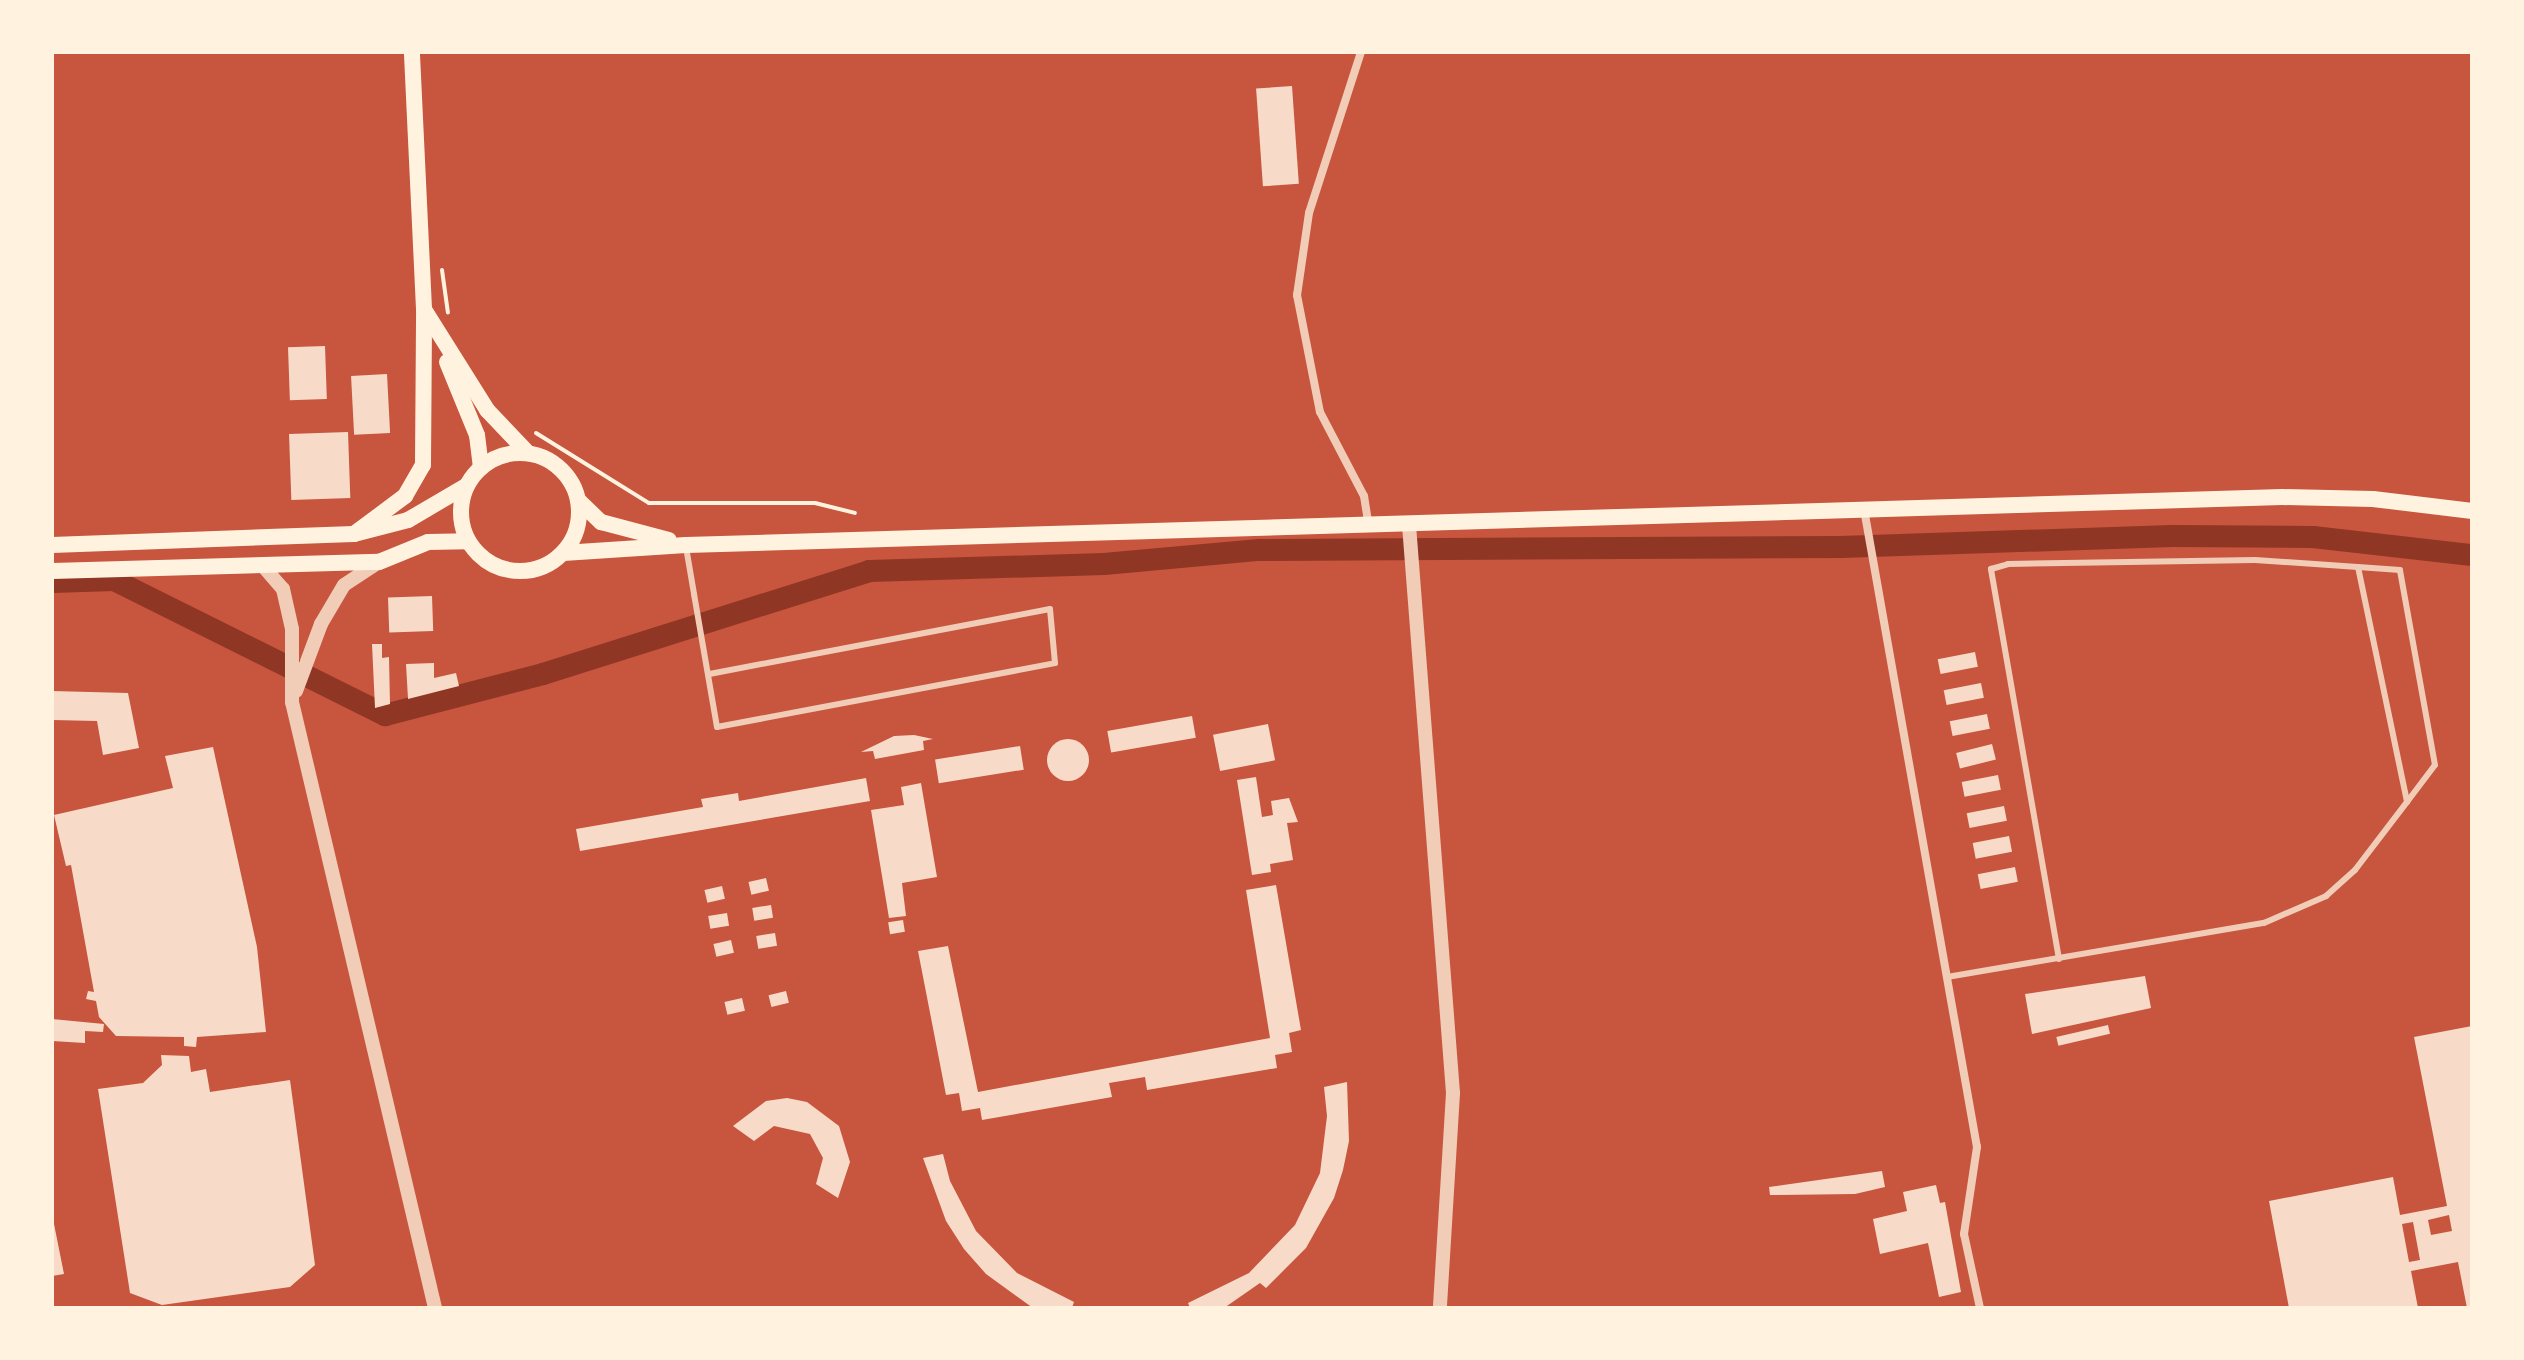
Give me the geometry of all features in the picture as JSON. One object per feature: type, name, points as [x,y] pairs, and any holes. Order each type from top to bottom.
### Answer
[{"type":"main road","points":[[354,534],[405,496],[423,465],[424,309],[412,52]]},
{"type":"main road","points":[[424,309],[487,410],[528,453],[561,469],[578,500],[601,522],[686,545]]},
{"type":"main road","points":[[424,309],[477,435],[481,466]]},
{"type":"main road","points":[[52,545],[354,534],[408,520],[466,486],[481,466],[495,457],[528,453]]},
{"type":"main road","points":[[466,486],[460,513],[467,541],[494,566],[512,571],[530,571],[563,553],[686,545],[2282,497],[2373,499],[2472,511]]},
{"type":"main road","points":[[563,553],[577,528],[578,500]]},
{"type":"main road","points":[[52,571],[379,562],[428,542],[467,541]]},
{"type":"street","points":[[1361,52],[1309,213],[1297,295],[1320,412],[1364,496],[1369,526]]},
{"type":"street","points":[[1864,510],[1977,1147],[1964,1234],[1980,1308]]},
{"type":"street","points":[[1409,525],[1453,1093],[1440,1308]]},
{"type":"street","points":[[292,702],[321,624],[344,585],[379,562]]},
{"type":"street","points":[[262,565],[283,589],[292,629],[292,702],[434,1308]]},
{"type":"lane","points":[[686,545],[717,727],[1055,663],[1050,609],[708,674]]},
{"type":"lane","points":[[1947,977],[2197,937],[2291,913],[2326,896],[2355,870],[2435,765],[2400,570],[2255,560],[2008,564],[1991,569],[2059,959]]},
{"type":"lane","points":[[2358,567],[2407,802]]},
{"type":"path","points":[[442,258],[452,322]]},
{"type":"path","points":[[530,429],[649,503],[815,503],[855,513]]},
{"type":"building","points":[[1292,86],[1299,184],[1263,186],[1256,89]]},
{"type":"building","points":[[325,346],[327,399],[290,400],[288,347]]},
{"type":"building","points":[[387,374],[390,433],[354,435],[351,376]]},
{"type":"building","points":[[348,432],[350,498],[291,500],[289,434]]},
{"type":"building","points":[[432,596],[433,631],[389,633],[388,598]]},
{"type":"building","points":[[372,644],[382,644],[382,658],[389,657],[390,704],[375,708]]},
{"type":"building","points":[[1975,652],[1978,667],[1941,674],[1938,659]]},
{"type":"building","points":[[434,663],[434,678],[456,673],[459,686],[408,699],[406,664]]},
{"type":"building","points":[[1981,683],[1984,698],[1947,705],[1944,690]]},
{"type":"building","points":[[52,691],[128,693],[139,748],[103,755],[97,721],[52,720]]},
{"type":"building","points":[[1987,714],[1990,729],[1953,736],[1950,721]]},
{"type":"building","points":[[1192,716],[1196,738],[1111,753],[1107,731]]},
{"type":"building","points":[[1268,724],[1275,760],[1220,771],[1213,735]]},
{"type":"building","points":[[914,735],[933,739],[923,741],[924,750],[875,759],[873,751],[861,752],[894,736]]},
{"type":"building","points":[[1068,739],[1083,745],[1089,760],[1083,775],[1068,781],[1053,775],[1047,760],[1053,745]]},
{"type":"building","points":[[1992,744],[1996,760],[1960,768],[1956,753]]},
{"type":"building","points":[[1020,746],[1024,770],[939,783],[935,759]]},
{"type":"building","points":[[213,747],[257,947],[266,1032],[197,1037],[196,1047],[184,1046],[184,1037],[116,1036],[99,1017],[96,1001],[86,999],[88,991],[94,992],[71,865],[66,866],[54,815],[173,788],[165,756]]},
{"type":"building","points":[[1998,775],[2001,790],[1965,797],[1962,782]]},
{"type":"building","points":[[1256,777],[1262,817],[1273,815],[1271,801],[1289,798],[1298,822],[1287,823],[1293,860],[1270,864],[1271,872],[1252,875],[1237,780]]},
{"type":"building","points":[[866,778],[870,801],[580,851],[576,829],[703,807],[701,799],[738,793],[739,801]]},
{"type":"building","points":[[921,783],[937,877],[902,883],[906,916],[889,918],[871,810],[904,805],[901,787]]},
{"type":"building","points":[[2004,806],[2007,821],[1970,828],[1967,813]]},
{"type":"building","points":[[2009,836],[2012,852],[1976,859],[1973,843]]},
{"type":"building","points":[[2015,867],[2018,882],[1981,889],[1978,874]]},
{"type":"building","points":[[766,878],[769,891],[751,895],[748,882]]},
{"type":"building","points":[[1276,885],[1301,1030],[1289,1033],[1292,1052],[1275,1055],[1277,1068],[1147,1090],[1145,1077],[1109,1083],[1112,1097],[982,1120],[980,1108],[962,1111],[959,1093],[946,1095],[918,951],[948,946],[978,1092],[1270,1038],[1246,890]]},
{"type":"building","points":[[722,886],[725,899],[707,903],[704,890]]},
{"type":"building","points":[[771,905],[773,918],[754,921],[752,908]]},
{"type":"building","points":[[727,913],[729,926],[710,929],[708,916]]},
{"type":"building","points":[[903,920],[905,932],[890,934],[888,922]]},
{"type":"building","points":[[775,933],[777,946],[758,949],[756,936]]},
{"type":"building","points":[[731,940],[734,953],[716,957],[713,944]]},
{"type":"building","points":[[2145,976],[2151,1008],[2032,1034],[2025,994]]},
{"type":"building","points":[[786,991],[789,1003],[771,1007],[769,995]]},
{"type":"building","points":[[742,998],[745,1011],[727,1015],[724,1002]]},
{"type":"building","points":[[52,1019],[104,1024],[103,1032],[85,1031],[85,1043],[52,1041]]},
{"type":"building","points":[[2108,1025],[2110,1034],[2058,1046],[2056,1037]]},
{"type":"building","points":[[2472,1026],[2472,1308],[2467,1308],[2458,1262],[2411,1271],[2418,1308],[2289,1308],[2269,1201],[2393,1177],[2400,1215],[2447,1206],[2414,1037]],"holes":[[[2449,1215],[2452,1231],[2431,1235],[2428,1220]],[[2413,1222],[2420,1260],[2409,1262],[2402,1224]]]},
{"type":"building","points":[[161,1055],[189,1056],[191,1072],[206,1069],[210,1092],[290,1080],[315,1265],[290,1287],[162,1305],[130,1293],[98,1089],[143,1083],[162,1065]]},
{"type":"building","points":[[1347,1082],[1349,1141],[1343,1170],[1334,1198],[1306,1248],[1266,1288],[1260,1283],[1224,1308],[1190,1308],[1188,1303],[1249,1273],[1295,1225],[1320,1173],[1327,1116],[1324,1087]]},
{"type":"building","points":[[787,1098],[807,1102],[839,1126],[850,1162],[838,1198],[816,1184],[823,1158],[810,1134],[774,1126],[754,1141],[733,1126],[766,1101]]},
{"type":"building","points":[[943,1154],[950,1181],[976,1231],[1017,1273],[1074,1302],[1072,1308],[1033,1308],[986,1274],[964,1249],[946,1221],[923,1158]]},
{"type":"building","points":[[1882,1171],[1885,1187],[1855,1194],[1770,1195],[1769,1187]]},
{"type":"building","points":[[1936,1185],[1940,1203],[1945,1202],[1961,1292],[1939,1297],[1928,1243],[1880,1254],[1873,1219],[1907,1211],[1903,1192]]},
{"type":"building","points":[[52,1214],[64,1274],[52,1276]]},
{"type":"waterway","points":[[52,582],[114,580],[385,715],[543,674],[869,571],[1104,564],[1259,550],[1841,547],[2172,536],[2313,537],[2472,555]]}]
